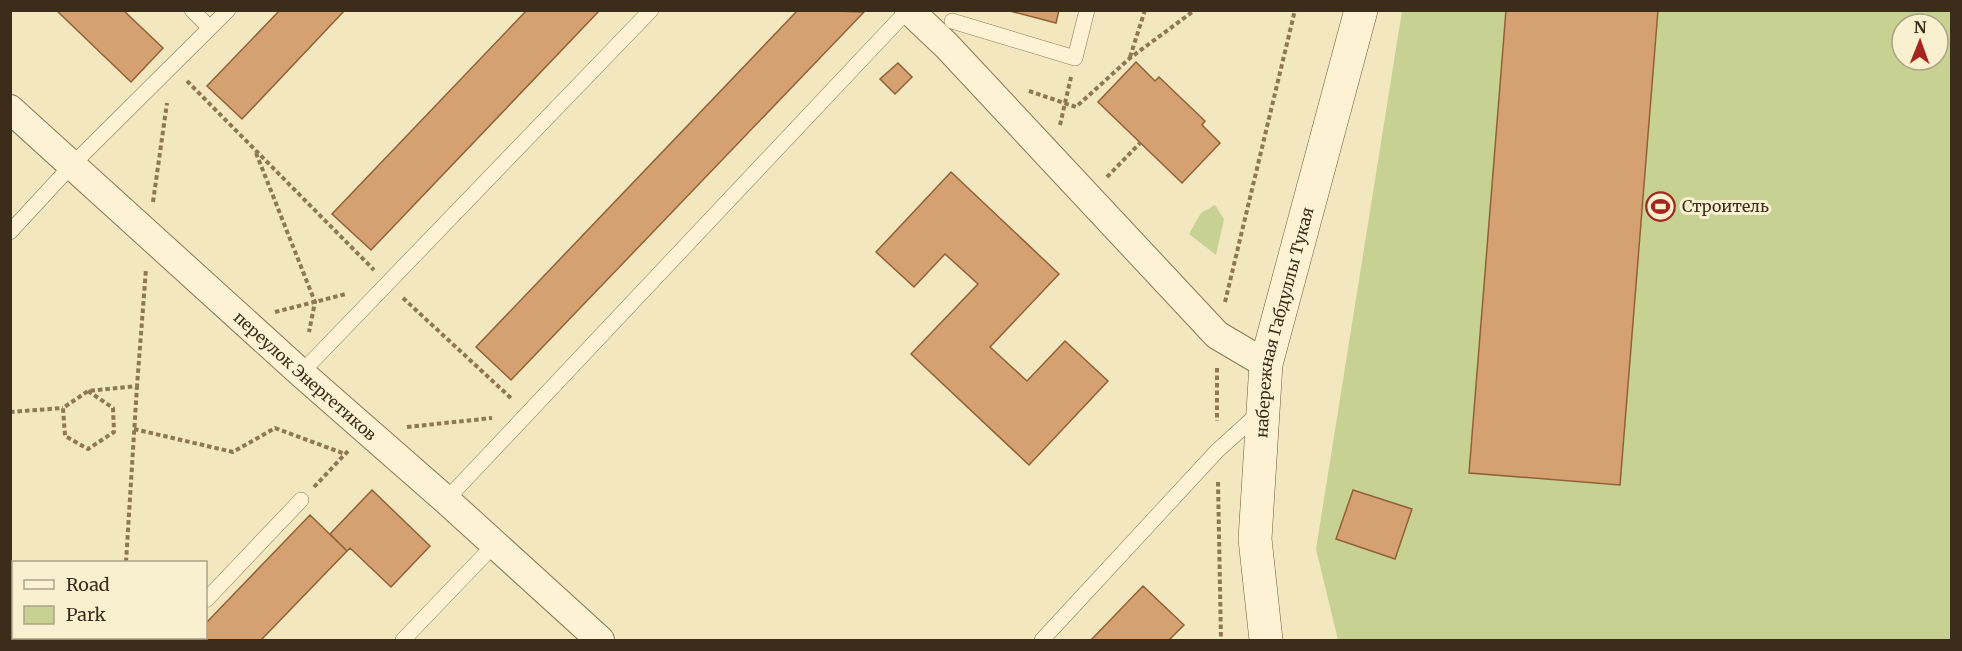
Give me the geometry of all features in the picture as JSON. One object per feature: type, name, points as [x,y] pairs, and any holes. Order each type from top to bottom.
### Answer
[{"type":"main road","name":"набережная Габдуллы Тукая","points":[[1266,640],[1256,539],[1266,364],[1361,10]]},
{"type":"street","points":[[909,10],[951,25],[1052,158],[1217,335],[1266,364]]},
{"type":"street","name":"переулок Энергетиков","points":[[10,109],[301,374],[446,500],[600,640]]},
{"type":"lane","points":[[192,10],[210,28]]},
{"type":"lane","points":[[10,232],[71,166],[228,10]]},
{"type":"lane","points":[[301,374],[651,10]]},
{"type":"lane","points":[[446,500],[909,10]]},
{"type":"lane","points":[[951,25],[1076,58],[1087,10]]},
{"type":"lane","points":[[1042,640],[1217,452],[1262,410]]},
{"type":"lane","points":[[207,599],[301,500]]},
{"type":"lane","points":[[403,640],[494,544]]},
{"type":"path","points":[[1130,58],[1144,10]]},
{"type":"path","points":[[1076,106],[1130,58],[1195,10]]},
{"type":"path","points":[[1052,158],[1076,58]]},
{"type":"path","points":[[172,66],[388,283],[527,414]]},
{"type":"path","points":[[126,561],[149,235],[172,66]]},
{"type":"path","points":[[1088,196],[1140,143]]},
{"type":"path","points":[[255,149],[315,302],[301,374]]},
{"type":"path","points":[[242,320],[388,283]]},
{"type":"path","points":[[10,412],[63,408],[88,391],[137,386]]},
{"type":"path","points":[[63,408],[65,436],[88,449],[114,432],[113,408],[88,391]]},
{"type":"path","points":[[366,432],[527,414]]},
{"type":"path","points":[[134,429],[233,452],[275,428],[345,454],[301,500]]},
{"type":"green space","name":"Строитель","points":[[1402,11],[1951,11],[1951,640],[1338,640],[1316,549]]},
{"type":"green space","points":[[1215,205],[1224,219],[1216,255],[1189,234],[1201,213]]},
{"type":"building","points":[[56,10],[123,10],[163,48],[131,82]]},
{"type":"building","points":[[280,10],[345,10],[242,119],[207,86]]},
{"type":"building","points":[[527,10],[600,10],[371,250],[332,214]]},
{"type":"building","points":[[798,10],[864,12],[511,380],[476,347]]},
{"type":"building","points":[[1006,10],[1059,10],[1056,23]]},
{"type":"building","points":[[1506,10],[1658,10],[1620,485],[1469,473]]},
{"type":"building","points":[[1136,62],[1155,81],[1159,77],[1205,121],[1202,125],[1220,143],[1182,183],[1098,102]]},
{"type":"building","points":[[898,63],[912,77],[895,94],[880,79]]},
{"type":"building","points":[[951,172],[1059,274],[990,347],[1027,381],[1065,341],[1108,381],[1029,465],[911,354],[978,284],[945,254],[914,287],[876,252]]},
{"type":"building","points":[[372,490],[430,546],[391,587],[350,548],[347,551],[330,534]]},
{"type":"building","points":[[1353,490],[1412,509],[1395,559],[1336,539]]},
{"type":"building","points":[[310,515],[347,551],[261,640],[189,640],[207,639],[207,622]]},
{"type":"building","points":[[1143,586],[1184,625],[1169,640],[1091,640]]},
{"type":"place","name":"Строитель","points":[[1661,206]]}]
